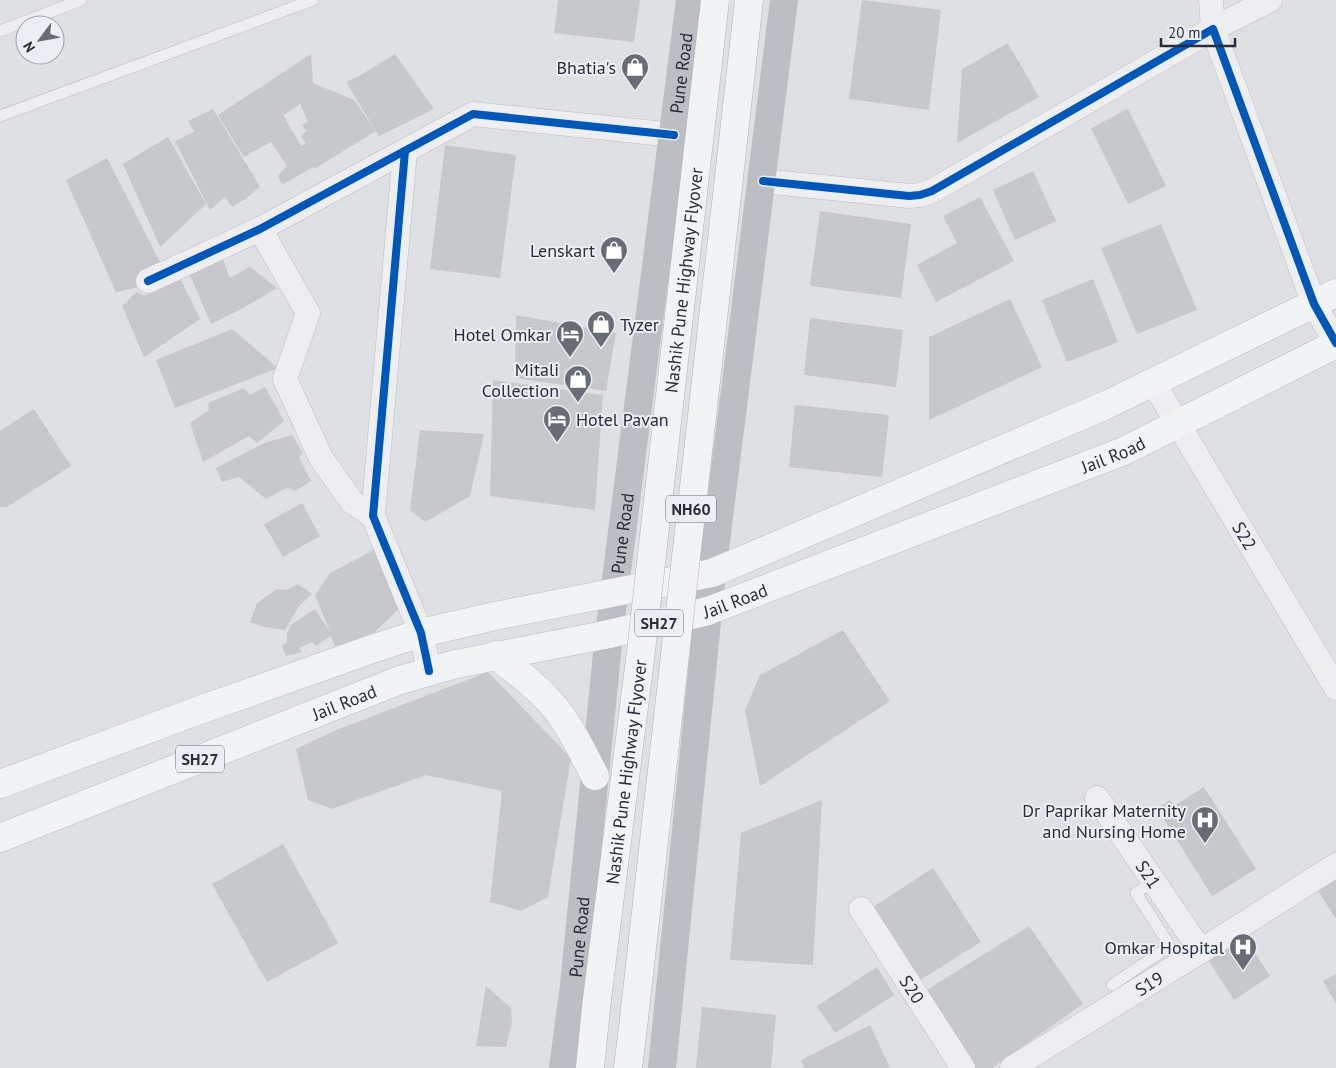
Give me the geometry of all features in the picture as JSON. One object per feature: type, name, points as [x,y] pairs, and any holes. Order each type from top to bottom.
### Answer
[{"type":"main road","name":"Pune Road","points":[[563,1068],[574,985],[609,634],[690,0]]},
{"type":"main road","name":"Nashik Pune Highway Flyover","points":[[590,1068],[641,651],[715,0]]},
{"type":"main road","name":"Nashik Pune Highway Flyover","points":[[628,1068],[749,0]]},
{"type":"main road","points":[[662,1068],[712,573],[763,181],[784,0]]},
{"type":"main road","name":"Jail Road","points":[[0,784],[206,708],[421,633],[712,573],[1104,406],[1325,298]]},
{"type":"main road","name":"Jail Road","points":[[0,838],[400,680],[429,671],[495,656],[609,634],[708,611],[1124,451],[1336,344]]},
{"type":"main road","points":[[495,656],[514,669],[552,703],[566,723],[595,776]]},
{"type":"street","points":[[1211,0],[1213,29],[1325,298],[1336,344]]},
{"type":"street","points":[[763,181],[909,196],[920,195],[941,186],[1213,29],[1270,0]]},
{"type":"street","points":[[148,281],[260,229],[473,114],[674,135]]},
{"type":"street","points":[[405,151],[373,516],[421,633],[429,671]]},
{"type":"street","points":[[260,229],[308,313],[285,379],[321,458],[352,502],[373,516]]},
{"type":"street","name":"S22","points":[[1152,382],[1336,688]]},
{"type":"street","name":"S21","points":[[1097,798],[1201,952]]},
{"type":"street","name":"S19","points":[[1012,1068],[1201,952],[1336,866]]},
{"type":"street","name":"S20","points":[[862,909],[963,1068]]},
{"type":"lane","points":[[0,30],[81,0]]},
{"type":"lane","points":[[0,116],[313,0]]},
{"type":"lane","points":[[1112,985],[1170,946],[1136,893],[1153,881]]},
{"type":"building","points":[[558,0],[640,0],[634,42],[554,33]]},
{"type":"building","points":[[862,0],[941,10],[929,110],[849,99]]},
{"type":"building","points":[[1008,43],[1039,97],[957,143],[962,69]]},
{"type":"building","points":[[311,54],[313,83],[354,100],[376,131],[314,169],[313,167],[282,185],[278,176],[287,166],[271,142],[244,157],[218,115]],"holes":[[[300,104],[308,121],[302,125],[306,131],[301,136],[306,143],[301,146],[278,106],[284,115]]]},
{"type":"building","points":[[395,54],[434,109],[379,136],[346,82]]},
{"type":"building","points":[[213,109],[260,187],[232,207],[225,197],[210,210],[175,141],[194,132],[188,121]]},
{"type":"building","points":[[1128,109],[1166,186],[1128,204],[1091,128]]},
{"type":"building","points":[[168,137],[206,204],[160,247],[123,164]]},
{"type":"building","points":[[445,145],[516,155],[500,278],[430,269]]},
{"type":"building","points":[[107,158],[164,270],[135,288],[116,292],[66,180]]},
{"type":"building","points":[[1033,171],[1056,221],[1015,240],[993,190]]},
{"type":"building","points":[[980,197],[1014,261],[936,302],[917,265],[957,243],[943,216]]},
{"type":"building","points":[[820,211],[911,224],[901,298],[810,286]]},
{"type":"building","points":[[1161,224],[1197,310],[1137,334],[1101,248]]},
{"type":"building","points":[[220,251],[230,278],[250,267],[277,288],[211,324],[189,273]]},
{"type":"building","points":[[180,278],[200,319],[144,357],[122,306],[136,292],[145,296]]},
{"type":"building","points":[[1093,279],[1118,342],[1067,362],[1042,300]]},
{"type":"building","points":[[1010,299],[1042,367],[929,420],[929,337]]},
{"type":"building","points":[[516,315],[616,333],[606,391],[515,378]]},
{"type":"building","points":[[810,318],[903,330],[896,387],[804,375]]},
{"type":"building","points":[[232,329],[278,368],[175,408],[156,360]]},
{"type":"building","points":[[493,380],[603,395],[595,510],[490,496]]},
{"type":"building","points":[[265,387],[284,421],[257,443],[249,436],[203,462],[190,423],[209,410],[208,403],[244,388],[250,395]]},
{"type":"building","points":[[795,405],[889,415],[882,477],[789,467]]},
{"type":"building","points":[[34,409],[71,466],[7,507],[0,507],[0,431]]},
{"type":"building","points":[[420,430],[484,434],[470,496],[425,522],[410,510]]},
{"type":"building","points":[[292,435],[303,453],[299,457],[311,481],[296,491],[288,487],[266,499],[239,477],[222,482],[216,468],[264,443]]},
{"type":"building","points":[[302,503],[320,536],[283,557],[264,524]]},
{"type":"building","points":[[383,545],[415,593],[375,632],[335,647],[331,636],[316,646],[312,642],[299,648],[302,652],[286,656],[282,646],[287,642],[287,633],[292,624],[315,609],[330,632],[315,595],[330,573]]},
{"type":"building","points":[[298,584],[312,594],[299,606],[285,630],[264,627],[250,622],[257,603],[277,589],[286,590]]},
{"type":"building","points":[[843,630],[890,701],[760,786],[745,710],[760,675]]},
{"type":"building","points":[[488,672],[571,758],[548,897],[521,911],[490,902],[502,791],[426,775],[332,809],[308,800],[296,749],[334,731]]},
{"type":"building","points":[[1204,787],[1256,869],[1212,896],[1157,808],[1170,800],[1174,806]]},
{"type":"building","points":[[822,800],[813,965],[730,960],[741,833]]},
{"type":"building","points":[[283,844],[338,943],[267,982],[212,884]]},
{"type":"building","points":[[933,868],[981,942],[914,984],[867,911]]},
{"type":"building","points":[[1336,874],[1336,919],[1316,888]]},
{"type":"building","points":[[1029,926],[1083,1004],[992,1068],[970,1068],[922,993]]},
{"type":"building","points":[[1241,932],[1270,976],[1234,1000],[1205,955]]},
{"type":"building","points":[[877,967],[894,995],[835,1033],[817,1006]]},
{"type":"building","points":[[1336,974],[1336,1004],[1323,981]]},
{"type":"building","points":[[486,986],[511,1008],[512,1022],[506,1047],[476,1046]]},
{"type":"building","points":[[702,1007],[776,1015],[771,1068],[696,1068]]},
{"type":"building","points":[[870,1025],[890,1068],[804,1068],[801,1060]]},
{"type":"cycle path","points":[[763,181],[909,196],[932,191],[1213,29],[1314,304],[1336,343]]},
{"type":"cycle path","points":[[148,281],[260,229],[473,114],[674,135]]},
{"type":"cycle path","points":[[405,151],[373,516],[421,633],[429,671]]},
{"type":"place","name":"Bhatia's","points":[[635,91]]},
{"type":"place","name":"Lenskart","points":[[614,274]]},
{"type":"place","name":"Tyzer","points":[[601,348]]},
{"type":"place","name":"Hotel Omkar","points":[[570,358]]},
{"type":"place","name":"Mitali Collection","points":[[578,403]]},
{"type":"place","name":"Hotel Pavan","points":[[557,443]]},
{"type":"place","name":"Dr Paprikar Maternity and Nursing Home","points":[[1205,844]]},
{"type":"place","name":"Omkar Hospital","points":[[1243,971]]}]
